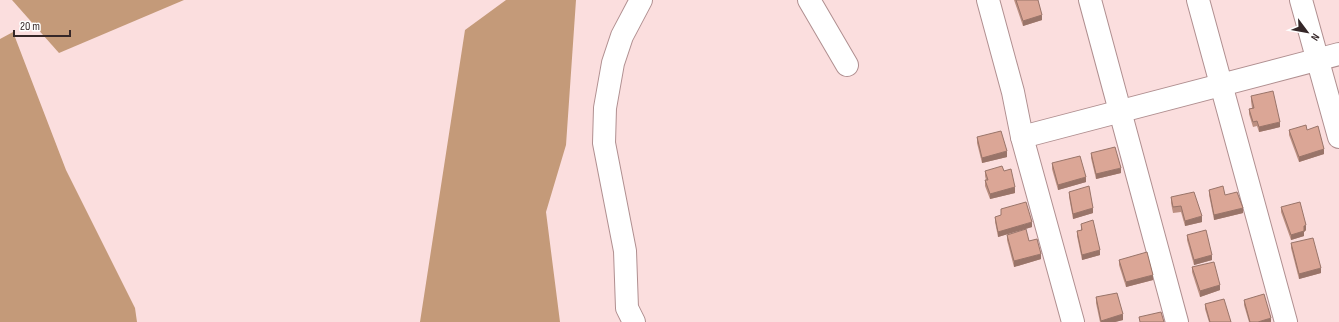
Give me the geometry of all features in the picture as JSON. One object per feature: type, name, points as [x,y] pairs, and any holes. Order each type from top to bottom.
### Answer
[{"type":"street","points":[[634,322],[627,308],[625,251],[604,142],[604,108],[614,63],[622,36],[641,0]]},
{"type":"street","points":[[809,0],[847,65]]},
{"type":"street","points":[[988,0],[1013,92],[1022,137],[1073,322]]},
{"type":"street","points":[[1090,0],[1177,322]]},
{"type":"street","points":[[1198,0],[1286,322]]},
{"type":"street","points":[[1301,0],[1339,137]]},
{"type":"street","points":[[1022,137],[1222,86],[1339,54]]},
{"type":"shaded area","points":[[12,0],[184,0],[59,53]]},
{"type":"shaded area","points":[[506,0],[576,0],[566,145],[546,212],[560,322],[420,322],[465,30]]},
{"type":"shaded area","points":[[13,32],[66,170],[135,308],[137,322],[0,322],[0,39]]},
{"type":"building","points":[[1016,0],[1038,0],[1042,15],[1023,21]]},
{"type":"building","points":[[1273,91],[1280,122],[1259,127],[1257,121],[1253,122],[1249,109],[1254,108],[1251,96]]},
{"type":"building","points":[[1306,125],[1307,130],[1318,126],[1324,149],[1299,157],[1289,130]]},
{"type":"building","points":[[1001,131],[1007,151],[982,158],[977,137]]},
{"type":"building","points":[[1115,147],[1121,168],[1096,174],[1091,153]]},
{"type":"building","points":[[1080,156],[1086,177],[1058,185],[1052,163]]},
{"type":"building","points":[[1002,166],[1004,171],[1011,169],[1015,187],[990,194],[985,180],[988,180],[985,171]]},
{"type":"building","points":[[1089,186],[1093,208],[1073,214],[1069,192]]},
{"type":"building","points":[[1223,186],[1225,195],[1237,192],[1243,208],[1214,215],[1209,190]]},
{"type":"building","points":[[1194,192],[1202,216],[1185,221],[1181,206],[1173,207],[1171,197]]},
{"type":"building","points":[[1026,202],[1032,222],[998,232],[995,217],[1001,215],[1001,209]]},
{"type":"building","points":[[1300,202],[1306,225],[1304,226],[1304,231],[1291,235],[1281,207]]},
{"type":"building","points":[[1093,220],[1100,250],[1082,255],[1077,231],[1082,230],[1081,224]]},
{"type":"building","points":[[1026,229],[1029,241],[1037,239],[1041,254],[1014,261],[1007,235]]},
{"type":"building","points":[[1206,230],[1212,255],[1194,260],[1187,235]]},
{"type":"building","points":[[1313,238],[1321,268],[1299,274],[1291,243]]},
{"type":"building","points":[[1147,252],[1153,275],[1126,282],[1119,260]]},
{"type":"building","points":[[1214,262],[1220,285],[1200,291],[1192,267]]},
{"type":"building","points":[[1117,293],[1123,314],[1101,321],[1096,297]]},
{"type":"building","points":[[1264,294],[1271,318],[1258,322],[1250,322],[1244,300]]},
{"type":"building","points":[[1224,299],[1231,322],[1210,322],[1205,304]]},
{"type":"building","points":[[1161,312],[1164,322],[1140,322],[1139,317]]}]
